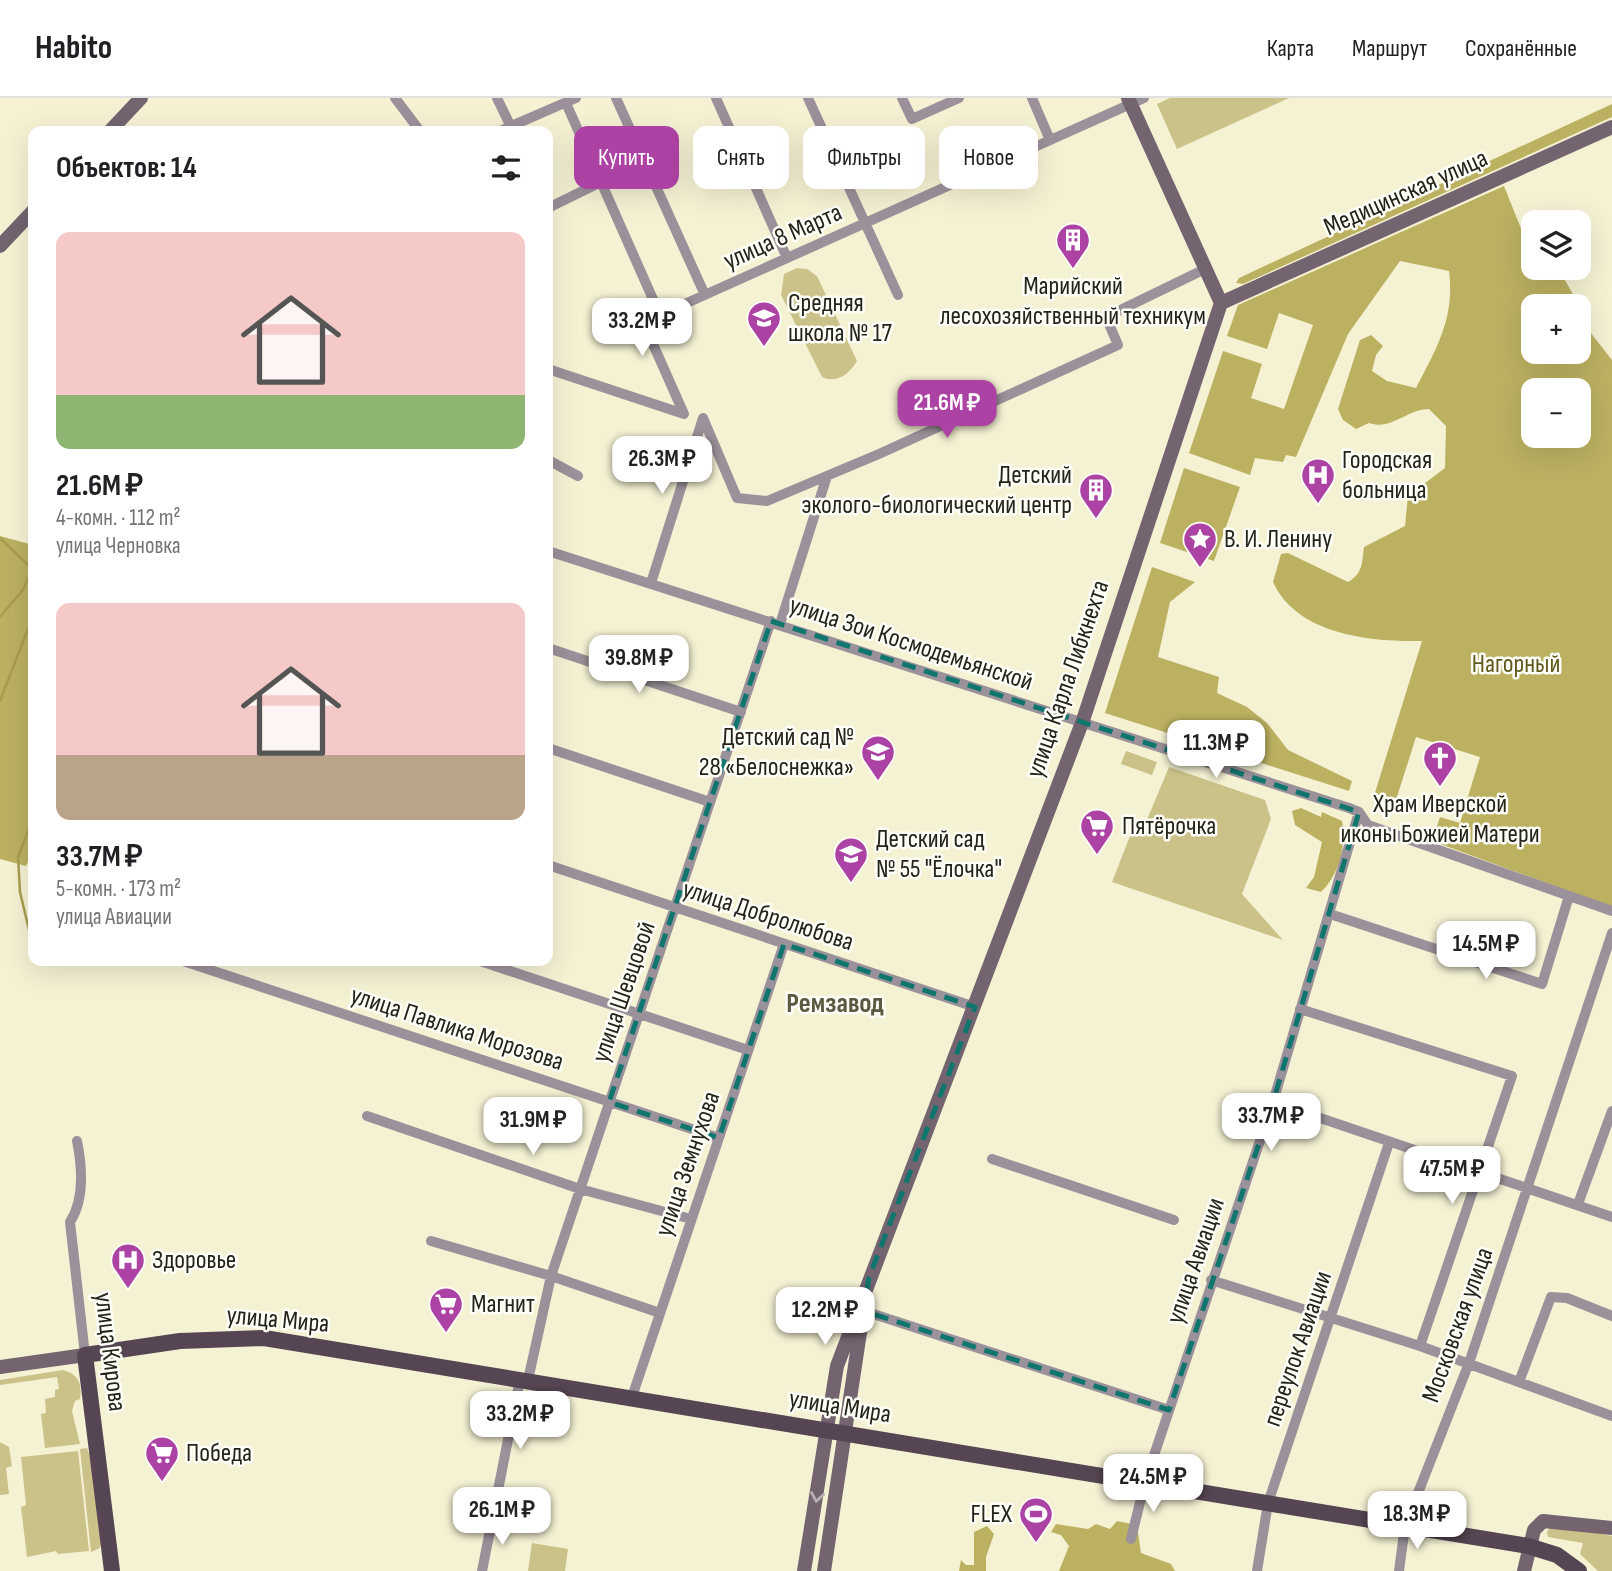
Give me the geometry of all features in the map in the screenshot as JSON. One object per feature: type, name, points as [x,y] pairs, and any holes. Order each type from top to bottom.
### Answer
[{"type":"main road","points":[[115,126],[141,98]]},
{"type":"main road","points":[[1134,100],[1221,303]]},
{"type":"main road","name":"Медицинская улица","points":[[1221,303],[1612,127]]},
{"type":"main road","points":[[0,246],[28,216]]},
{"type":"main road","name":"улица Карла Либкнехта","points":[[804,1571],[837,1366],[1083,720],[1221,303]]},
{"type":"main road","name":"улица Карла Либкнехта","points":[[824,1571],[869,1277]]},
{"type":"main road","name":"улица Мира","points":[[85,1355],[180,1341],[264,1338],[1528,1546],[1557,1555],[1579,1571]]},
{"type":"main road","points":[[0,1367],[85,1355]]},
{"type":"main road","name":"улица Кирова","points":[[85,1355],[112,1571]]},
{"type":"main road","points":[[1524,1571],[1528,1546],[1538,1524],[1550,1519],[1612,1528]]},
{"type":"street","points":[[395,98],[416,126]]},
{"type":"street","points":[[497,98],[504,126]]},
{"type":"street","points":[[512,126],[576,98]]},
{"type":"street","points":[[616,98],[705,295]]},
{"type":"street","points":[[716,98],[787,258]]},
{"type":"street","points":[[808,98],[898,295]]},
{"type":"street","points":[[902,98],[912,120],[959,98]]},
{"type":"street","points":[[1032,98],[1050,140]]},
{"type":"street","name":"улица 8 Марта","points":[[660,315],[1134,100]]},
{"type":"street","points":[[566,103],[576,126]]},
{"type":"street","points":[[553,206],[588,189]]},
{"type":"street","points":[[553,371],[684,414],[645,326],[660,315],[604,189]]},
{"type":"street","points":[[651,583],[703,418],[737,498],[767,501],[1118,345],[1106,317],[1205,269]]},
{"type":"street","points":[[553,463],[578,476]]},
{"type":"street","name":"улица Шевцовой","points":[[482,1571],[524,1379],[551,1276],[741,712],[827,476]]},
{"type":"street","name":"улица Зои Космодемьянской","points":[[553,553],[1083,720],[1359,812],[1368,825],[1612,911]]},
{"type":"street","points":[[553,650],[741,712]]},
{"type":"street","points":[[553,750],[710,802]]},
{"type":"street","name":"улица Авиации","points":[[1131,1539],[1145,1482],[1273,1102],[1359,812]]},
{"type":"street","name":"улица Добролюбова","points":[[553,867],[975,1007]]},
{"type":"street","points":[[1330,914],[1542,984],[1569,896]]},
{"type":"street","name":"Московская улица","points":[[1399,1571],[1405,1526],[1469,1363],[1530,1187],[1612,933]]},
{"type":"street","name":"улица Земнухова","points":[[632,1397],[784,944]]},
{"type":"street","name":"улица Павлика Морозова","points":[[198,966],[719,1138]]},
{"type":"street","points":[[495,966],[748,1050]]},
{"type":"street","points":[[1300,1009],[1512,1076],[1420,1346]]},
{"type":"street","points":[[1273,1102],[1389,1143],[1480,1170],[1612,1217]]},
{"type":"street","points":[[1578,1204],[1612,1111]]},
{"type":"street","points":[[367,1116],[580,1189],[691,1219]]},
{"type":"street","name":"улица Кирова","points":[[77,1140],[80,1198],[79,1209],[70,1222],[85,1355]]},
{"type":"street","name":"переулок Авиации","points":[[1257,1571],[1268,1503],[1389,1143]]},
{"type":"street","points":[[992,1159],[1174,1220]]},
{"type":"street","points":[[431,1241],[551,1276],[660,1313]]},
{"type":"street","points":[[1211,1280],[1420,1346],[1612,1416]]},
{"type":"street","points":[[1519,1382],[1551,1297],[1567,1298],[1612,1316]]},
{"type":"street","points":[[864,1311],[1169,1410]]},
{"type":"highlighted area","points":[[771,621],[1359,812],[1273,1102],[1169,1410],[864,1311],[869,1277],[975,1007],[784,944],[719,1138],[609,1102]]},
{"type":"shaded area","points":[[1170,98],[1289,98],[1177,149],[1157,104]]},
{"type":"shaded area","points":[[797,268],[807,269],[817,276],[857,361],[846,374],[838,378],[822,377],[781,295],[784,274]]},
{"type":"shaded area","points":[[1126,751],[1157,762],[1152,775],[1121,764]]},
{"type":"shaded area","points":[[1169,767],[1265,800],[1271,819],[1242,894],[1283,940],[1112,882],[1130,836],[1141,834]]},
{"type":"shaded area","points":[[63,1370],[73,1374],[80,1384],[80,1399],[75,1401],[72,1411],[80,1444],[45,1448],[41,1414],[46,1413],[45,1399],[55,1397],[55,1390],[59,1389],[57,1377],[0,1385],[0,1380]]},
{"type":"shaded area","points":[[0,1442],[9,1447],[12,1466],[6,1468],[9,1494],[0,1495]]},
{"type":"shaded area","points":[[87,1448],[91,1460],[101,1544],[100,1548],[91,1552],[80,1449]]},
{"type":"shaded area","points":[[78,1451],[89,1551],[58,1554],[56,1551],[27,1557],[21,1507],[26,1505],[21,1457]]},
{"type":"shaded area","points":[[1563,1526],[1612,1536],[1612,1571],[1598,1571],[1580,1554],[1583,1543],[1548,1537],[1550,1527]]},
{"type":"shaded area","points":[[532,1543],[568,1549],[565,1571],[528,1571]]},
{"type":"green space","points":[[1612,104],[1612,117],[1243,284],[1236,283],[1239,278]]},
{"type":"green space","name":"Нагорный","points":[[1504,186],[1521,228],[1521,280],[1565,280],[1573,294],[1521,294],[1521,364],[1591,364],[1591,333],[1612,360],[1612,907],[1432,841],[1440,817],[1460,823],[1480,757],[1416,737],[1395,803],[1373,799],[1422,641],[1381,640],[1337,632],[1299,614],[1284,600],[1273,582],[1281,554],[1288,553],[1348,582],[1353,579],[1361,567],[1364,547],[1405,526],[1408,496],[1445,468],[1446,426],[1429,409],[1413,412],[1385,424],[1369,423],[1356,429],[1343,420],[1338,409],[1360,340],[1371,335],[1383,346],[1376,355],[1372,371],[1387,381],[1416,388],[1437,346],[1447,318],[1449,271],[1400,261],[1348,334],[1296,457],[1286,455],[1283,462],[1255,458],[1250,475],[1189,453],[1223,351],[1262,364],[1251,398],[1284,409],[1313,325],[1279,313],[1267,349],[1227,336],[1238,305]]},
{"type":"green space","points":[[1184,468],[1240,487],[1214,561],[1160,543]]},
{"type":"green space","points":[[0,536],[28,544],[28,861],[26,866],[0,859]]},
{"type":"green space","points":[[1152,567],[1195,582],[1170,602],[1158,657],[1219,677],[1217,693],[1247,707],[1267,723],[1288,750],[1352,781],[1349,791],[1105,713]]},
{"type":"green space","points":[[1301,808],[1321,817],[1322,812],[1342,821],[1340,859],[1333,877],[1321,892],[1306,888],[1314,877],[1322,842],[1295,825],[1292,811]]},
{"type":"green space","points":[[1117,1521],[1137,1525],[1141,1553],[1171,1564],[1175,1571],[1059,1571],[1069,1546],[1061,1535],[1051,1532],[1056,1524],[1088,1529],[1096,1524],[1110,1529]]},
{"type":"green space","points":[[987,1526],[994,1534],[986,1557],[986,1571],[959,1571],[961,1560],[966,1565],[974,1565],[974,1532]]},
{"type":"waterway","points":[[0,538],[28,565]]},
{"type":"waterway","points":[[0,617],[23,590],[28,578]]},
{"type":"waterway","points":[[0,701],[28,629]]},
{"type":"waterway","points":[[28,832],[18,857],[20,892],[28,926]]},
{"type":"place","name":"Марийский лесохозяйственный техникум","points":[[1073,270]]},
{"type":"place","name":"Средняя школа № 17","points":[[764,348]]},
{"type":"place","name":"Городская больница","points":[[1318,505]]},
{"type":"place","name":"Детский эколого-биологический центр","points":[[1096,520]]},
{"type":"place","name":"В. И. Ленину","points":[[1200,569]]},
{"type":"place","name":"Детский сад № 28 «Белоснежка»","points":[[878,782]]},
{"type":"place","name":"Храм Иверской иконы Божией Матери","points":[[1440,788]]},
{"type":"place","name":"Пятёрочка","points":[[1097,856]]},
{"type":"place","name":"Детский сад № 55 \"Ёлочка\"","points":[[851,884]]},
{"type":"place","name":"Здоровье","points":[[128,1290]]},
{"type":"place","name":"Магнит","points":[[446,1334]]},
{"type":"place","name":"Победа","points":[[162,1483]]},
{"type":"place","name":"FLEX","points":[[1036,1544]]},
{"type":"district","name":"Ремзавод","points":[[835,1003]]}]
